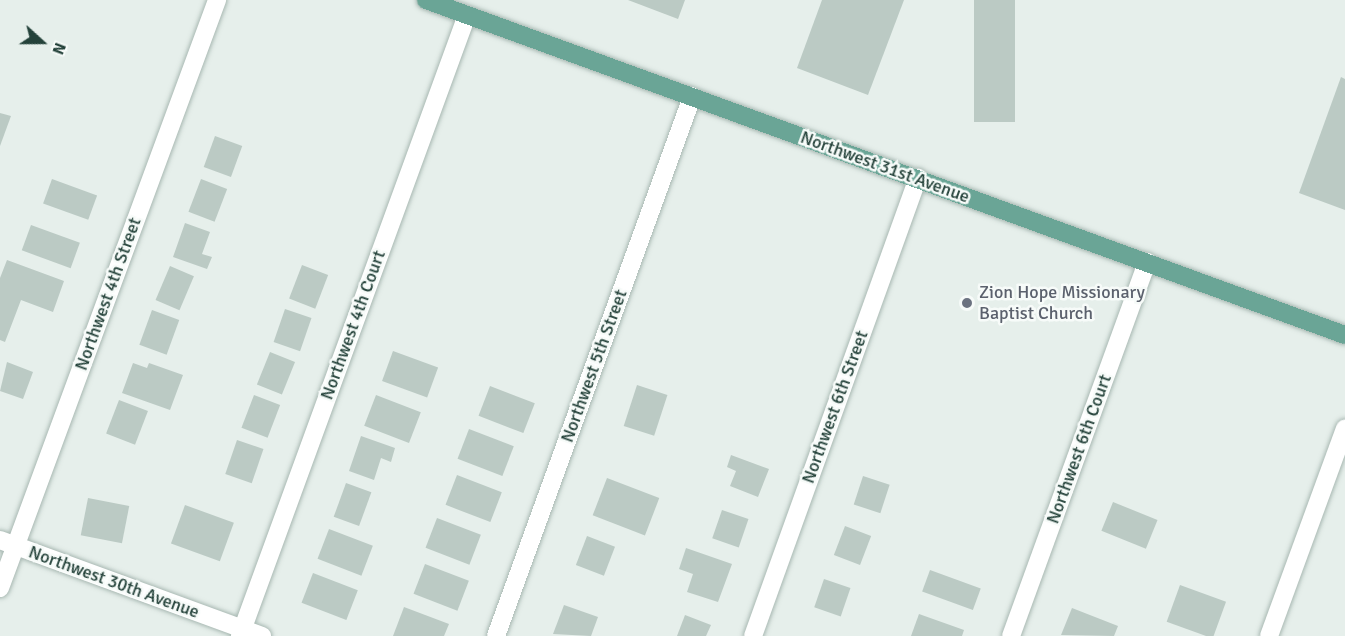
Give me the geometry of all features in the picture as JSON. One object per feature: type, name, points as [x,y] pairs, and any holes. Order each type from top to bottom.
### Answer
[{"type":"main road","name":"Northwest 31st Avenue","points":[[426,0],[1345,335]]},
{"type":"street","name":"Northwest 4th Street","points":[[0,588],[8,542],[217,0]]},
{"type":"street","name":"Northwest 4th Court","points":[[241,633],[467,15]]},
{"type":"street","name":"Northwest 5th Street","points":[[496,636],[692,97]]},
{"type":"street","name":"Northwest 6th Street","points":[[753,636],[918,178]]},
{"type":"street","name":"Northwest 6th Court","points":[[1011,636],[1147,262]]},
{"type":"street","points":[[1269,636],[1345,428]]},
{"type":"street","name":"Northwest 30th Avenue","points":[[8,542],[241,633],[262,636]]},
{"type":"building","points":[[628,0],[685,0],[678,19]]},
{"type":"building","points":[[822,0],[904,0],[868,95],[797,68]]},
{"type":"building","points":[[974,0],[1015,0],[1015,122],[974,122]]},
{"type":"building","points":[[1341,77],[1345,79],[1345,210],[1299,193]]},
{"type":"building","points":[[0,113],[11,116],[0,146]]},
{"type":"building","points":[[215,136],[242,146],[231,177],[204,167]]},
{"type":"building","points":[[52,179],[97,195],[88,220],[43,203]]},
{"type":"building","points":[[201,179],[227,189],[215,222],[188,212]]},
{"type":"building","points":[[185,223],[210,232],[202,254],[212,257],[207,269],[173,257]]},
{"type":"building","points":[[31,225],[80,243],[71,268],[22,250]]},
{"type":"building","points":[[7,260],[64,281],[53,312],[21,300],[5,342],[0,340],[0,278]]},
{"type":"building","points":[[302,265],[328,275],[315,309],[289,299]]},
{"type":"building","points":[[170,266],[194,276],[179,310],[156,300]]},
{"type":"building","points":[[285,309],[311,318],[300,351],[274,342]]},
{"type":"building","points":[[152,310],[179,320],[167,355],[139,345]]},
{"type":"building","points":[[393,351],[438,367],[427,397],[382,381]]},
{"type":"building","points":[[270,352],[295,362],[282,395],[257,384]]},
{"type":"building","points":[[7,362],[33,372],[23,399],[0,391]]},
{"type":"building","points":[[133,363],[147,368],[149,363],[183,375],[170,410],[122,393]]},
{"type":"building","points":[[637,385],[667,395],[654,436],[624,426]]},
{"type":"building","points":[[490,386],[535,403],[523,433],[479,416]]},
{"type":"building","points":[[254,395],[280,405],[268,438],[241,428]]},
{"type":"building","points":[[376,395],[421,412],[409,443],[364,426]]},
{"type":"building","points":[[119,400],[148,411],[135,445],[106,434]]},
{"type":"building","points":[[469,429],[514,446],[502,476],[458,459]]},
{"type":"building","points":[[361,436],[395,448],[391,462],[381,458],[374,480],[349,471]]},
{"type":"building","points":[[237,440],[263,449],[252,483],[225,474]]},
{"type":"building","points":[[731,455],[769,469],[758,497],[730,486],[736,471],[727,467]]},
{"type":"building","points":[[457,475],[502,492],[490,522],[446,505]]},
{"type":"building","points":[[863,476],[890,485],[880,513],[854,505]]},
{"type":"building","points":[[607,478],[659,498],[645,535],[593,515]]},
{"type":"building","points":[[346,483],[371,492],[359,526],[334,517]]},
{"type":"building","points":[[88,498],[129,506],[122,543],[81,535]]},
{"type":"building","points":[[1113,502],[1158,520],[1146,549],[1101,531]]},
{"type":"building","points":[[185,505],[234,523],[220,561],[171,544]]},
{"type":"building","points":[[722,510],[748,519],[739,547],[712,538]]},
{"type":"building","points":[[437,518],[481,535],[469,565],[426,548]]},
{"type":"building","points":[[845,526],[871,536],[860,565],[834,555]]},
{"type":"building","points":[[329,529],[373,546],[361,576],[318,559]]},
{"type":"building","points":[[587,536],[615,547],[604,576],[576,565]]},
{"type":"building","points":[[686,548],[732,564],[718,602],[687,592],[693,574],[679,569]]},
{"type":"building","points":[[425,564],[469,581],[457,611],[414,594]]},
{"type":"building","points":[[930,570],[981,588],[973,610],[922,592]]},
{"type":"building","points":[[313,573],[358,590],[346,620],[302,603]]},
{"type":"building","points":[[824,579],[850,588],[841,616],[814,607]]},
{"type":"building","points":[[1180,585],[1226,602],[1214,636],[1206,636],[1167,622]]},
{"type":"building","points":[[564,605],[598,617],[591,636],[553,634]]},
{"type":"building","points":[[404,607],[449,624],[444,636],[393,636]]},
{"type":"building","points":[[1072,608],[1118,626],[1114,636],[1061,635]]},
{"type":"building","points":[[919,614],[964,630],[962,636],[911,636]]},
{"type":"building","points":[[685,615],[711,625],[706,636],[677,636]]},
{"type":"place","name":"Zion Hope Missionary Baptist Church","points":[[967,303]]}]
